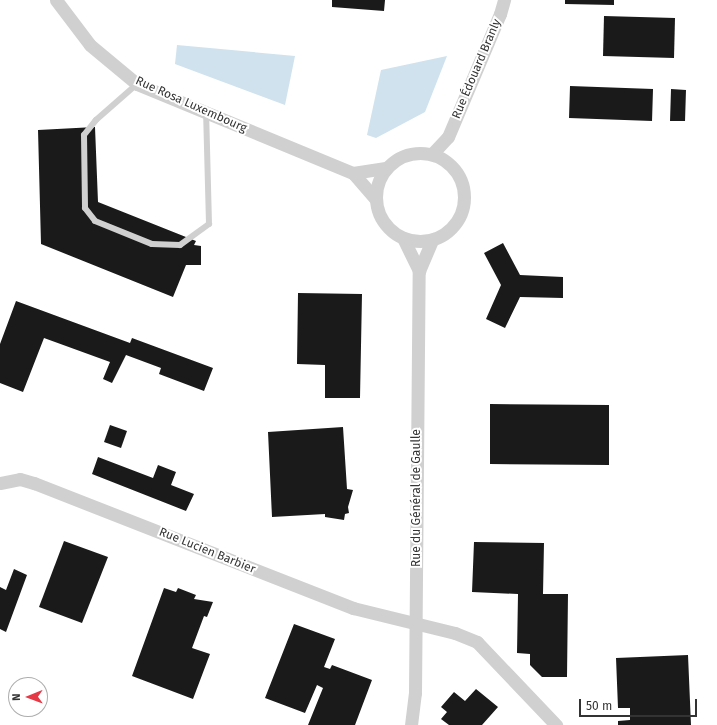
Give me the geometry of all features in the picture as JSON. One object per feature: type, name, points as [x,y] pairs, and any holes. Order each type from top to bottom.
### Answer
[{"type":"street","name":"Rue Rosa Luxembourg","points":[[56,0],[90,45],[137,84],[353,173],[375,198]]},
{"type":"street","name":"Rue Édouard Branly","points":[[446,161],[448,137],[500,14],[504,0]]},
{"type":"street","name":"Rue Édouard Branly","points":[[432,154],[448,137]]},
{"type":"street","points":[[418,152],[432,154],[446,161],[458,173],[464,188],[464,206],[458,220],[450,229],[432,240],[418,242],[403,238],[387,227],[379,213],[375,198],[378,181],[386,168],[403,156],[418,152]]},
{"type":"street","points":[[353,173],[386,168]]},
{"type":"street","name":"Rue du Général de Gaulle","points":[[403,238],[419,271]]},
{"type":"street","name":"Rue du Général de Gaulle","points":[[411,725],[415,693],[419,271],[432,240]]},
{"type":"street","name":"Rue Lucien Barbier","points":[[0,483],[20,479],[34,483],[353,608],[455,633],[477,642],[556,725]]},
{"type":"lane","points":[[137,84],[96,120],[84,135],[85,208],[95,221],[152,244],[180,245],[209,224],[206,113]]},
{"type":"water","points":[[177,45],[295,56],[285,105],[175,64]]},
{"type":"water","points":[[447,56],[425,112],[376,138],[367,135],[381,70]]},
{"type":"building","points":[[332,0],[385,0],[384,11],[332,7]]},
{"type":"building","points":[[565,0],[614,0],[614,5],[565,4]]},
{"type":"building","points":[[604,16],[675,18],[674,58],[603,56]]},
{"type":"building","points":[[570,86],[653,89],[652,121],[569,118]]},
{"type":"building","points":[[671,89],[686,90],[685,121],[670,121]]},
{"type":"building","points":[[95,127],[98,202],[196,241],[194,245],[201,246],[201,265],[186,265],[173,297],[41,244],[38,130]]},
{"type":"building","points":[[503,243],[520,275],[563,277],[563,298],[520,297],[505,328],[486,319],[501,285],[484,253]]},
{"type":"building","points":[[298,293],[362,294],[360,398],[325,398],[325,365],[297,364]]},
{"type":"building","points":[[16,301],[130,343],[132,338],[213,368],[204,391],[159,374],[161,368],[126,355],[112,383],[103,379],[110,362],[44,338],[23,392],[0,383],[0,344]]},
{"type":"building","points":[[490,404],[609,405],[609,465],[490,464]]},
{"type":"building","points":[[110,425],[127,431],[121,448],[104,442]]},
{"type":"building","points":[[343,427],[347,489],[353,490],[348,507],[349,513],[345,514],[344,520],[325,517],[325,514],[272,517],[268,432]]},
{"type":"building","points":[[98,457],[153,478],[158,465],[176,472],[171,485],[194,494],[186,511],[92,474]]},
{"type":"building","points":[[64,541],[108,557],[82,623],[39,607]]},
{"type":"building","points":[[474,542],[544,543],[543,594],[568,594],[567,677],[542,677],[530,665],[530,654],[517,653],[518,594],[472,592]]},
{"type":"building","points":[[14,569],[27,575],[6,632],[0,629],[0,587],[6,590]]},
{"type":"building","points":[[164,588],[176,592],[178,588],[196,595],[194,599],[213,602],[207,617],[204,616],[192,648],[210,654],[193,699],[132,676]]},
{"type":"building","points":[[294,624],[335,639],[324,667],[330,669],[332,665],[372,680],[355,725],[308,725],[323,688],[317,685],[305,713],[265,698]]},
{"type":"building","points":[[688,655],[691,725],[618,725],[618,721],[630,720],[630,708],[618,708],[616,658]]},
{"type":"building","points":[[476,689],[498,707],[482,725],[449,725],[441,719],[447,712],[441,707],[454,692],[465,701]]}]
